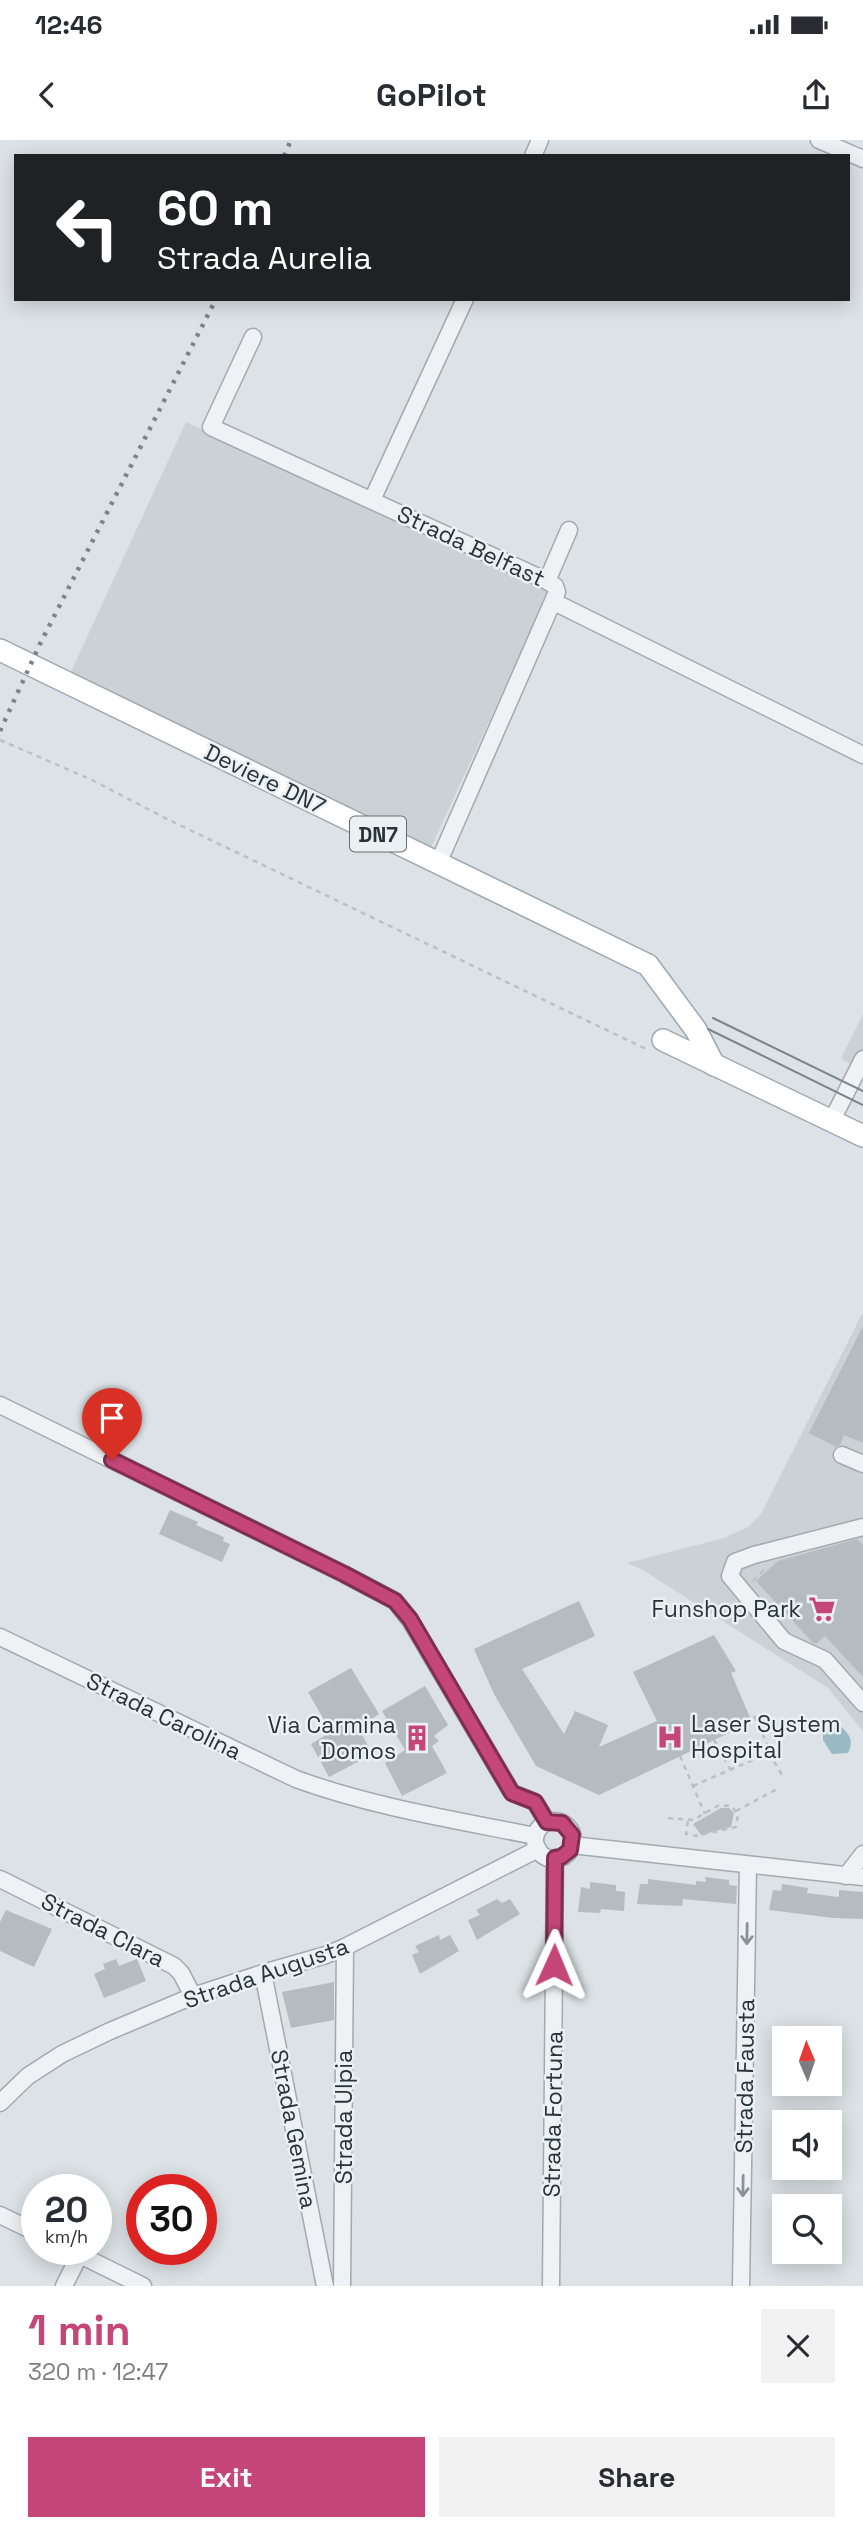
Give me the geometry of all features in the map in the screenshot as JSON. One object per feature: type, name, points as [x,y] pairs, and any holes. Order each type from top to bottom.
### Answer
[{"type":"main road","name":"Deviere DN7","points":[[0,650],[648,965],[696,1030],[714,1065]]},
{"type":"main road","points":[[658,1046],[714,1065],[863,1136]]},
{"type":"street","points":[[820,140],[863,159]]},
{"type":"street","points":[[372,500],[465,301]]},
{"type":"street","name":"Strada Belfast","points":[[253,337],[211,427],[547,581],[555,586],[557,592],[554,602],[863,755]]},
{"type":"street","points":[[547,581],[569,530]]},
{"type":"street","points":[[443,852],[554,602]]},
{"type":"street","points":[[832,1120],[863,1059]]},
{"type":"street","points":[[0,1405],[395,1601],[410,1619],[512,1793],[535,1802],[547,1822]]},
{"type":"street","points":[[842,1455],[863,1464]]},
{"type":"street","points":[[863,1527],[735,1562],[730,1576],[784,1642],[825,1660],[863,1703]]},
{"type":"street","name":"Strada Carolina","points":[[0,1637],[296,1779],[341,1796],[537,1842]]},
{"type":"street","points":[[558,1821],[567,1826],[572,1835],[572,1845],[566,1854],[555,1858],[545,1856],[537,1842],[540,1828],[547,1822],[558,1821]]},
{"type":"street","name":"Strada Augusta","points":[[0,2103],[28,2076],[62,2054],[193,1996],[345,1947],[537,1842]]},
{"type":"street","points":[[572,1845],[863,1877]]},
{"type":"street","points":[[846,1876],[863,1854]]},
{"type":"street","name":"Strada Fortuna","points":[[551,2286],[555,1858]]},
{"type":"street","name":"Strada Fausta","points":[[741,2286],[748,1866]]},
{"type":"street","name":"Strada Clara","points":[[0,1879],[174,1966],[181,1973],[193,1996]]},
{"type":"street","name":"Strada Ulpia","points":[[342,2286],[345,1947]]},
{"type":"street","name":"Strada Gemina","points":[[263,1973],[325,2286]]},
{"type":"street","points":[[0,2216],[21,2226]]},
{"type":"street","points":[[65,2286],[71,2265]]},
{"type":"street","points":[[100,2265],[143,2286]]},
{"type":"path","points":[[0,740],[29,751],[658,1046]]},
{"type":"path","points":[[753,1581],[768,1566]]},
{"type":"path","points":[[750,1715],[753,1714],[771,1752],[769,1753],[782,1775]]},
{"type":"path","points":[[714,1740],[730,1769]]},
{"type":"path","points":[[693,1786],[769,1753]]},
{"type":"path","points":[[680,1756],[705,1814]]},
{"type":"path","points":[[736,1811],[779,1788]]},
{"type":"path","points":[[668,1818],[693,1820],[719,1805],[731,1806],[738,1814],[736,1827],[696,1836],[686,1834],[688,1820]]},
{"type":"shaded area","points":[[186,422],[550,589],[428,854],[64,687]]},
{"type":"shaded area","points":[[863,1014],[863,1073],[841,1058]]},
{"type":"shaded area","points":[[863,1312],[863,1731],[828,1688],[643,1570],[627,1563],[724,1538],[748,1527],[761,1514]]},
{"type":"water","points":[[840,1726],[850,1738],[850,1749],[848,1753],[832,1754],[823,1740],[823,1732],[828,1728]]},
{"type":"building","points":[[863,1326],[863,1443],[844,1435],[840,1445],[836,1447],[809,1433]]},
{"type":"building","points":[[170,1510],[224,1537],[223,1541],[230,1544],[222,1562],[159,1534]]},
{"type":"building","name":"Funshop Park","points":[[857,1539],[863,1545],[863,1677],[825,1636],[816,1644],[812,1642],[756,1581],[778,1561]]},
{"type":"building","points":[[579,1601],[595,1636],[522,1669],[564,1734],[575,1711],[608,1725],[599,1747],[657,1721],[633,1672],[714,1635],[736,1671],[731,1673],[752,1722],[599,1795],[536,1766],[494,1694],[474,1649]]},
{"type":"building","name":"Via Carmina Domos","points":[[351,1668],[379,1714],[358,1728],[373,1754],[329,1777],[311,1744],[331,1732],[308,1692]]},
{"type":"building","name":"Via Carmina Domos","points":[[425,1686],[448,1725],[434,1736],[439,1741],[432,1746],[447,1773],[402,1796],[385,1763],[405,1750],[382,1711]]},
{"type":"building","points":[[721,1808],[729,1808],[734,1813],[731,1827],[701,1835],[693,1824]]},
{"type":"building","points":[[705,1877],[729,1880],[729,1885],[737,1886],[736,1904],[683,1899],[682,1906],[637,1904],[640,1884],[648,1884],[648,1879],[696,1885],[696,1881],[706,1882]]},
{"type":"building","points":[[590,1882],[616,1885],[616,1891],[625,1892],[624,1911],[601,1909],[600,1913],[578,1912],[581,1887],[590,1889]]},
{"type":"building","points":[[782,1884],[808,1888],[807,1893],[839,1897],[839,1890],[863,1892],[863,1919],[769,1910],[773,1890],[781,1891]]},
{"type":"building","points":[[497,1899],[502,1903],[510,1899],[520,1914],[477,1940],[468,1920],[480,1915],[476,1910]]},
{"type":"building","points":[[6,1910],[52,1929],[34,1967],[0,1951],[0,1922]]},
{"type":"building","points":[[439,1935],[440,1940],[450,1935],[459,1951],[420,1974],[412,1955],[419,1952],[415,1946]]},
{"type":"building","points":[[116,1959],[119,1966],[137,1959],[146,1981],[104,1998],[94,1974],[105,1969],[103,1964]]},
{"type":"building","points":[[334,1982],[334,2020],[291,2028],[282,1992]]},
{"type":"tram line","points":[[713,1018],[863,1091]]},
{"type":"tram line","points":[[708,1029],[863,1105]]},
{"type":"railway","points":[[285,154],[291,140]]},
{"type":"railway","points":[[0,731],[40,644],[215,301]]},
{"type":"place","name":"Funshop Park","points":[[822,1609]]},
{"type":"place","name":"Laser System Hospital","points":[[670,1737]]},
{"type":"place","name":"Via Carmina Domos","points":[[417,1738]]},
{"type":"route","points":[[112,1460],[395,1601],[410,1619],[512,1793],[535,1802],[547,1822],[558,1821],[570,1830],[573,1840],[570,1850],[555,1858],[554,1965]]}]
